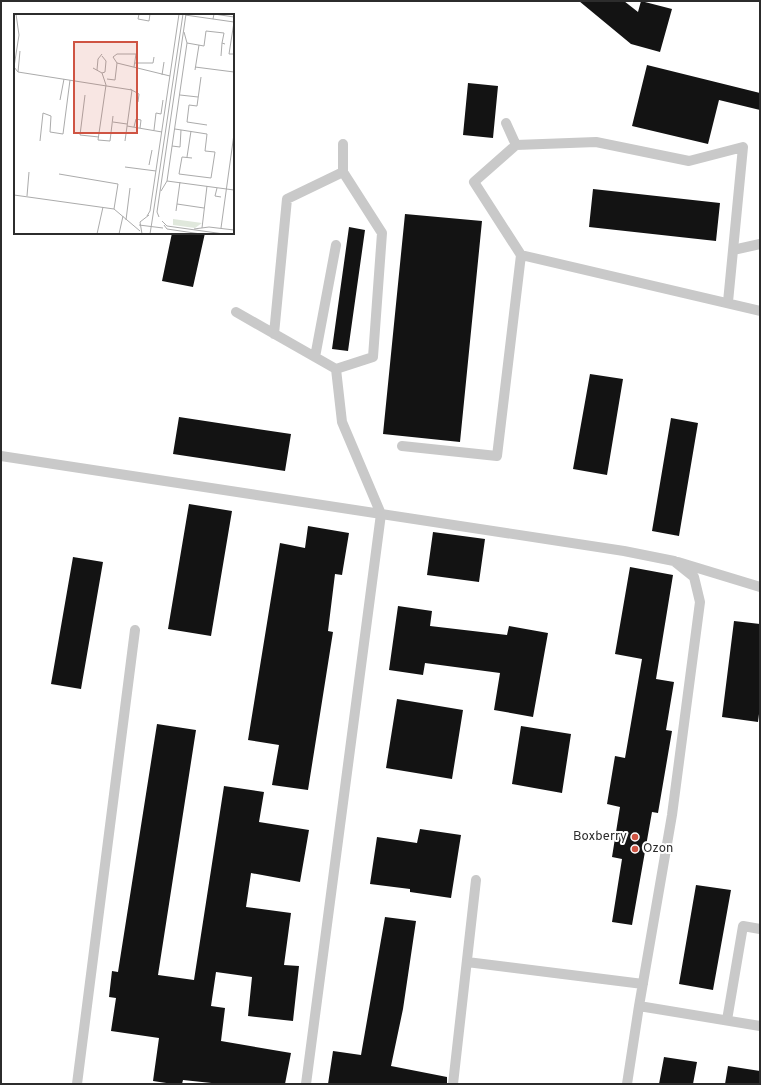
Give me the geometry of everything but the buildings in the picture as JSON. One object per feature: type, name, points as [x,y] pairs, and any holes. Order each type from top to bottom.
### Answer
[{"type":"lane","points":[[506,123],[516,146]]},
{"type":"lane","points":[[402,446],[497,456],[521,255],[474,182],[516,146],[596,142],[689,161],[743,147],[728,302]]},
{"type":"lane","points":[[236,312],[336,369],[373,357],[382,233],[343,172],[343,144]]},
{"type":"lane","points":[[274,334],[287,199],[343,172]]},
{"type":"lane","points":[[733,250],[760,244]]},
{"type":"lane","points":[[315,357],[336,245]]},
{"type":"lane","points":[[521,255],[728,302],[760,311]]},
{"type":"lane","points":[[306,1084],[381,514],[342,422],[336,369]]},
{"type":"lane","points":[[1,456],[381,514],[674,561],[760,587]]},
{"type":"lane","points":[[627,1084],[672,816],[700,602],[694,577],[674,561]]},
{"type":"lane","points":[[77,1084],[135,630]]},
{"type":"lane","points":[[453,1084],[476,880]]},
{"type":"lane","points":[[727,1020],[743,926],[760,929]]},
{"type":"lane","points":[[467,962],[643,984]]},
{"type":"lane","points":[[639,1006],[760,1026]]},
{"type":"place","name":"Boxberry","points":[[635,837]]},
{"type":"place","name":"Ozon","points":[[635,849]]}]
